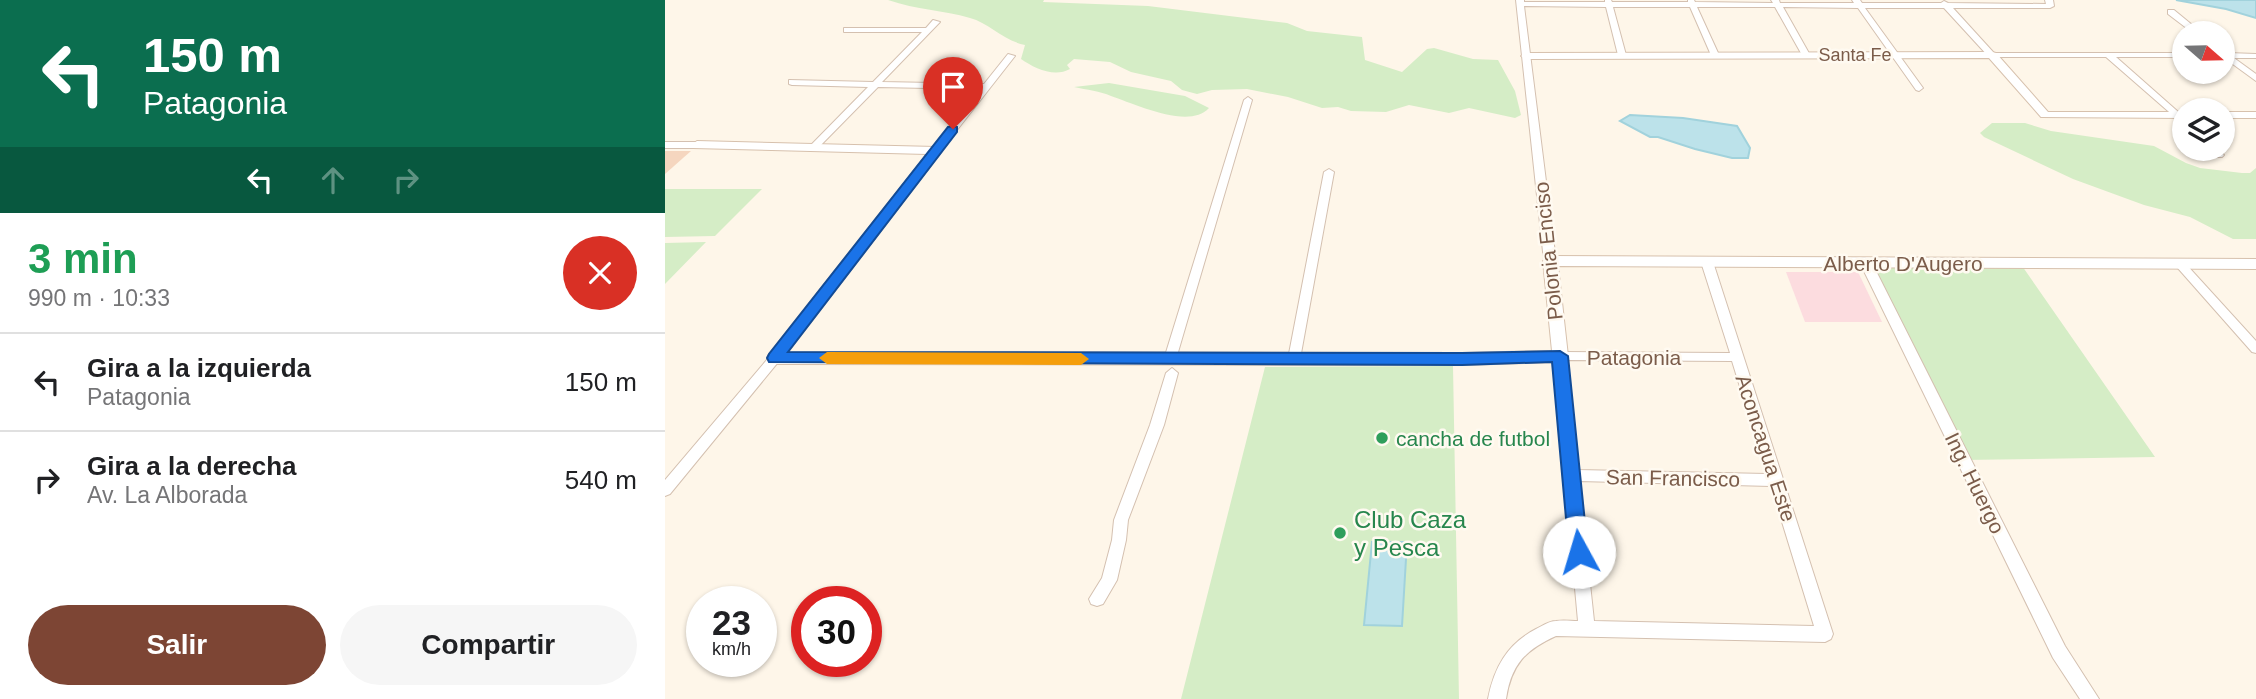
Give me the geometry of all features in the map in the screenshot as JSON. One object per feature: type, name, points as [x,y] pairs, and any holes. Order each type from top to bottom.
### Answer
[{"type":"main road","name":"Santa Fe","points":[[1526,56],[1992,55]]},
{"type":"main road","points":[[1992,55],[2045,115],[2172,118]]},
{"type":"main road","points":[[2235,115],[2256,115]]},
{"type":"main road","points":[[697,145],[936,150]]},
{"type":"main road","points":[[775,358],[936,150]]},
{"type":"main road","name":"Alberto D'Augero","points":[[1550,261],[2256,264]]},
{"type":"main road","name":"Polonia Enciso","points":[[1550,261],[1560,356]]},
{"type":"main road","name":"Patagonia","points":[[775,358],[1173,365],[1294,359],[1560,356]]},
{"type":"street","points":[[1520,2],[2049,3]]},
{"type":"street","name":"Polonia Enciso","points":[[1520,2],[1550,261]]},
{"type":"street","points":[[1858,2],[1919,88]]},
{"type":"street","points":[[1609,3],[1622,55]]},
{"type":"street","points":[[1692,3],[1715,55]]},
{"type":"street","points":[[1776,3],[1806,54]]},
{"type":"street","points":[[1944,3],[1992,55]]},
{"type":"street","points":[[2171,12],[2183,21]]},
{"type":"street","points":[[814,147],[872,84],[936,22]]},
{"type":"street","points":[[847,30],[926,30]]},
{"type":"street","points":[[2235,54],[2256,55]]},
{"type":"street","name":"Santa Fe","points":[[1992,55],[2172,55]]},
{"type":"street","points":[[2108,55],[2172,110]]},
{"type":"street","points":[[936,150],[1011,56]]},
{"type":"street","points":[[2235,62],[2256,78]]},
{"type":"street","points":[[792,82],[987,87]]},
{"type":"street","points":[[1097,599],[1109,580],[1121,520],[1157,425],[1248,100]]},
{"type":"street","points":[[665,145],[697,145]]},
{"type":"street","points":[[1294,359],[1329,172]]},
{"type":"street","name":"Aconcagua Este","points":[[1587,628],[1825,634],[1707,262]]},
{"type":"street","name":"Ing. Huergo","points":[[1866,263],[2059,652],[2090,699]]},
{"type":"street","points":[[2180,264],[2256,349]]},
{"type":"street","name":"Polonia Enciso","points":[[1560,356],[1587,628]]},
{"type":"street","name":"Patagonia","points":[[1560,356],[1737,357]]},
{"type":"street","points":[[665,491],[775,358]]},
{"type":"street","name":"San Francisco","points":[[1570,475],[1776,480]]},
{"type":"street","points":[[1497,699],[1500,678],[1515,653],[1530,639],[1555,628],[1587,628]]},
{"type":"shaded area","points":[[1786,272],[1858,272],[1882,322],[1805,322]]},
{"type":"green space","points":[[888,0],[1044,0],[1043,2],[1148,6],[1287,23],[1307,31],[1362,37],[1365,60],[1402,72],[1427,49],[1434,48],[1473,59],[1498,60],[1515,91],[1521,115],[1515,118],[1469,108],[1449,113],[1409,105],[1386,112],[1351,111],[1338,107],[1322,108],[1288,97],[1247,89],[1212,90],[1197,94],[1182,90],[1171,81],[1131,72],[1110,62],[1074,59],[1067,65],[1070,69],[1051,72],[1021,59],[1025,45],[1010,40],[977,20]]},
{"type":"green space","points":[[1109,83],[1185,96],[1209,108],[1189,117],[1176,116],[1074,87]]},
{"type":"green space","points":[[1992,123],[2025,123],[2051,131],[2154,146],[2172,156],[2172,161],[2182,161],[2200,168],[2250,173],[2256,168],[2256,239],[2233,239],[2190,217],[2144,205],[2073,179],[1980,133]]},
{"type":"green space","points":[[665,189],[762,189],[715,236],[665,237]]},
{"type":"green space","points":[[706,242],[665,284],[665,243]]},
{"type":"green space","points":[[1866,263],[2020,263],[2155,457],[1964,460]]},
{"type":"green space","name":"Club Caza y Pesca","points":[[1453,366],[1459,699],[1181,699],[1265,367]]},
{"type":"water","points":[[2176,0],[2256,0],[2256,18],[2226,9]]},
{"type":"water","points":[[1630,115],[1683,118],[1737,126],[1750,148],[1748,158],[1732,158],[1650,137],[1620,121]]},
{"type":"water","points":[[1372,542],[1407,542],[1402,626],[1364,625]]},
{"type":"building","points":[[665,151],[691,151],[665,174]]},
{"type":"slow traffic","points":[[827,358],[1081,359]]},
{"type":"place","name":"cancha de futbol","points":[[1382,438]]},
{"type":"place","name":"Club Caza y Pesca","points":[[1340,533]]},
{"type":"route","points":[[953,129],[775,358],[1462,359],[1560,356],[1579,552]]}]
